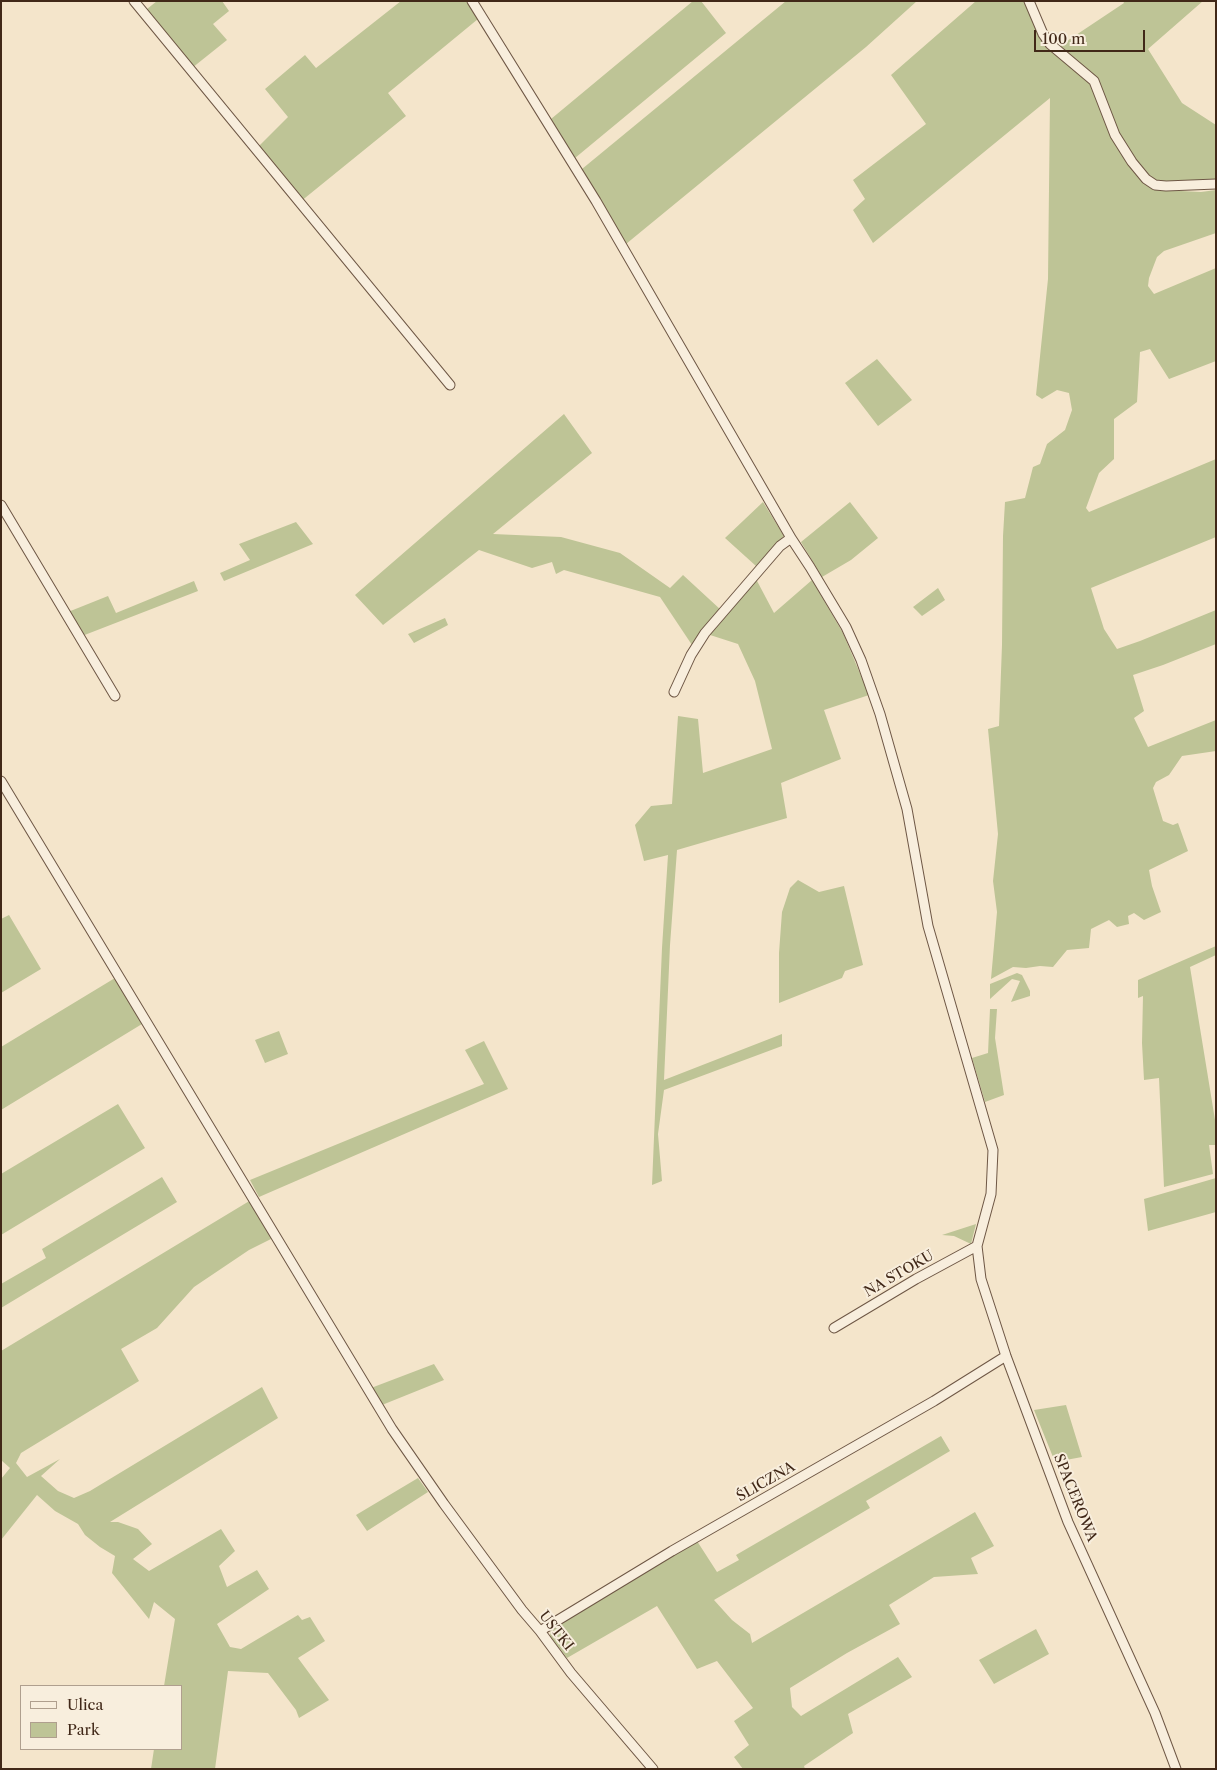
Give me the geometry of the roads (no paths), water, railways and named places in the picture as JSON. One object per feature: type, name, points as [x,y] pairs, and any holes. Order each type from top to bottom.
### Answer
[{"type":"street","points":[[134,1],[450,385]]},
{"type":"street","name":"SPACEROWA","points":[[472,1],[596,201],[791,538],[846,627],[861,660],[880,714],[907,809],[928,926],[993,1150],[991,1194],[978,1246],[981,1279],[1006,1356],[1068,1522],[1155,1713],[1176,1769]]},
{"type":"street","points":[[1029,1],[1043,34],[1050,44],[1094,82],[1115,135],[1132,162],[1146,179],[1160,186],[1216,184]]},
{"type":"street","points":[[1,505],[115,696]]},
{"type":"street","points":[[674,692],[691,655],[705,633],[780,546],[791,538]]},
{"type":"street","name":"USTKI","points":[[1,781],[392,1429],[444,1504],[522,1610],[571,1673],[654,1769]]},
{"type":"street","name":"NA STOKU","points":[[834,1328],[916,1279],[978,1246]]},
{"type":"street","name":"ŚLICZNA","points":[[540,1631],[672,1552],[934,1401],[1006,1356]]}]
